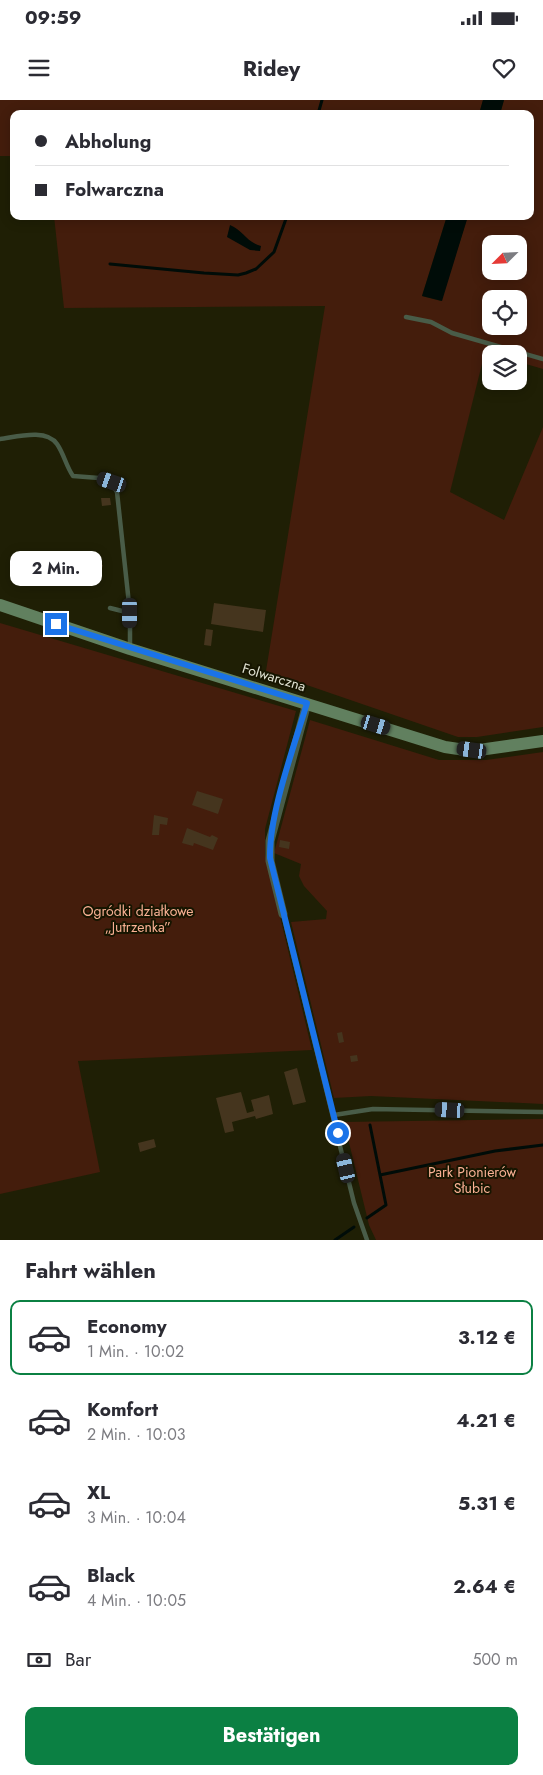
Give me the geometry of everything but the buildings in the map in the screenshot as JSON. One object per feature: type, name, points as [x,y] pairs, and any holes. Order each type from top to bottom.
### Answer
[{"type":"street","name":"Folwarczna","points":[[0,605],[130,649],[445,747],[472,750],[543,741]]},
{"type":"street","points":[[284,914],[270,861],[270,841],[307,703]]},
{"type":"lane","points":[[406,317],[431,322],[452,333],[543,359]]},
{"type":"lane","points":[[0,439],[42,435],[51,437],[58,444],[74,476],[100,478],[112,482],[117,492],[130,613],[130,649]]},
{"type":"lane","points":[[110,608],[130,613]]},
{"type":"lane","points":[[284,914],[354,1203],[367,1240]]},
{"type":"lane","points":[[334,1115],[373,1110],[543,1112]]},
{"type":"green space","points":[[0,100],[483,100],[480,110],[10,110],[10,156],[0,156]]},
{"type":"green space","points":[[504,100],[543,100],[543,369],[527,364],[527,345],[482,345],[482,364],[450,492],[504,520],[543,427],[543,727],[477,737],[458,737],[266,671],[325,306],[64,308],[54,220],[446,220],[422,296],[441,301],[467,220],[534,220],[534,110],[501,110]]},
{"type":"green space","name":"Ogródki działkowe „Jutrzenka”","points":[[0,623],[296,711],[265,829],[265,854],[312,1050],[78,1061],[100,1172],[0,1194]]},
{"type":"green space","points":[[310,720],[439,760],[486,760],[543,752],[543,1104],[371,1096],[334,1098],[291,922],[326,919],[327,911],[304,886],[299,876],[301,864],[274,853]]},
{"type":"green space","name":"Park Pionierów Słubic","points":[[543,1119],[543,1240],[376,1240],[369,1225],[344,1122]]},
{"type":"shaded area","points":[[483,100],[504,100],[501,110],[480,110]]},
{"type":"shaded area","points":[[446,220],[467,220],[442,301],[422,296]]},
{"type":"shaded area","points":[[230,225],[252,242],[261,246],[260,251],[250,250],[227,237]]},
{"type":"waterway","points":[[319,110],[322,100]]},
{"type":"waterway","points":[[110,264],[204,273],[238,275],[246,273],[256,269],[274,252],[286,220]]},
{"type":"waterway","points":[[367,1218],[386,1205],[370,1125]]},
{"type":"waterway","points":[[380,1175],[495,1151],[543,1145]]},
{"type":"waterway","points":[[335,1240],[354,1227]]},
{"type":"route","points":[[56,624],[130,649],[307,703],[277,808],[270,841],[270,858],[338,1133]]}]
